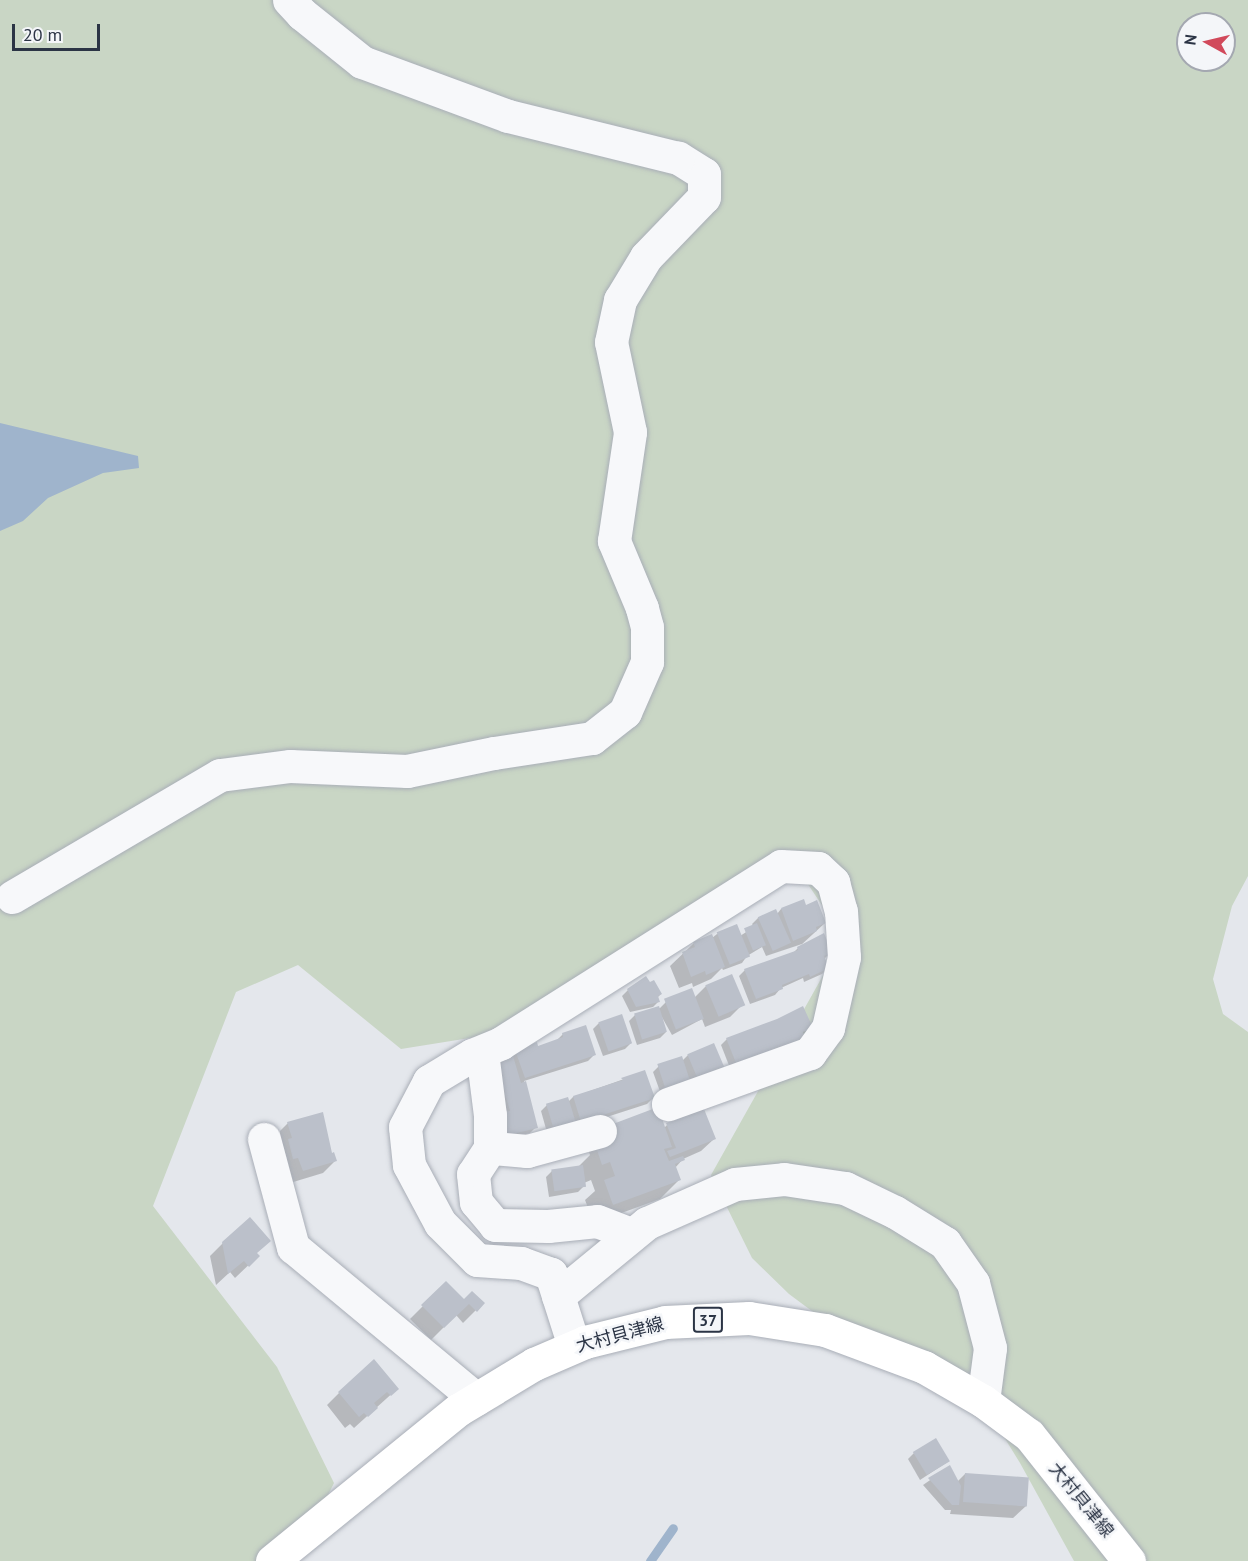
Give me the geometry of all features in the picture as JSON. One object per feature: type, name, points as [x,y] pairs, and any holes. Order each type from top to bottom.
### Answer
[{"type":"main road","name":"大村貝津線","points":[[272,1561],[458,1410],[534,1364],[574,1346],[665,1322],[749,1318],[836,1334],[924,1366],[982,1401],[1029,1435],[1129,1561]]},
{"type":"street","points":[[4,897],[220,775],[290,766],[406,771],[494,753],[592,738],[625,712],[647,662],[647,627],[642,608],[614,541],[630,432],[612,342],[620,300],[646,257],[704,197],[704,174],[678,158],[508,116],[362,62],[302,14],[289,0]]},
{"type":"street","points":[[574,1346],[550,1274],[521,1263],[477,1260],[440,1223],[409,1166],[405,1127],[429,1081],[472,1055],[501,1043],[782,866],[818,868],[833,882],[841,911],[844,957],[828,1028],[810,1053],[668,1104]]},
{"type":"street","points":[[482,1052],[490,1115],[490,1148],[473,1174],[476,1202],[495,1225],[548,1226],[597,1221],[631,1234]]},
{"type":"street","points":[[490,1148],[527,1151],[600,1131]]},
{"type":"street","points":[[264,1139],[293,1247],[476,1399]]},
{"type":"street","points":[[558,1296],[646,1223],[735,1184],[784,1179],[845,1188],[895,1212],[945,1243],[973,1283],[990,1348],[982,1401]]},
{"type":"green space","points":[[0,0],[1248,0],[1248,876],[1232,906],[1213,979],[1223,1014],[1248,1032],[1248,1561],[1074,1561],[1020,1463],[983,1403],[840,1332],[789,1294],[752,1258],[711,1175],[844,938],[791,859],[501,1033],[401,1049],[298,965],[236,992],[153,1206],[277,1367],[334,1483],[307,1537],[266,1561],[0,1561]]},
{"type":"water","points":[[0,423],[138,456],[139,468],[103,473],[48,498],[23,521],[0,531]]},
{"type":"building","points":[[804,899],[806,905],[817,900],[826,923],[816,927],[817,931],[793,941],[781,908]]},
{"type":"building","points":[[776,909],[791,943],[773,951],[758,917]]},
{"type":"building","points":[[757,923],[766,945],[753,950],[744,928]]},
{"type":"building","points":[[737,924],[750,956],[730,965],[717,932]]},
{"type":"building","points":[[824,933],[832,953],[824,956],[829,968],[810,977],[809,974],[782,985],[783,989],[756,999],[744,969],[798,950],[797,947]]},
{"type":"building","points":[[712,934],[725,967],[706,975],[705,971],[691,977],[682,952],[695,947],[693,942]]},
{"type":"building","points":[[732,974],[745,1005],[719,1017],[705,985]]},
{"type":"building","points":[[646,976],[650,982],[654,980],[662,994],[658,996],[660,1002],[636,1007],[627,989]]},
{"type":"building","points":[[692,988],[704,1019],[676,1030],[664,999]]},
{"type":"building","points":[[659,1006],[667,1032],[642,1039],[634,1014]]},
{"type":"building","points":[[803,1006],[813,1028],[803,1032],[806,1041],[738,1068],[726,1038],[777,1019]]},
{"type":"building","points":[[622,1014],[632,1043],[608,1051],[598,1022]]},
{"type":"building","points":[[586,1025],[596,1055],[525,1078],[515,1050],[537,1042],[538,1046],[563,1037],[562,1033]]},
{"type":"building","points":[[714,1043],[726,1071],[699,1082],[687,1054]]},
{"type":"building","points":[[513,1056],[521,1083],[526,1081],[538,1128],[508,1135],[503,1112],[510,1111],[495,1061]]},
{"type":"building","points":[[682,1056],[691,1084],[666,1092],[657,1064]]},
{"type":"building","points":[[645,1070],[655,1098],[581,1122],[573,1096],[623,1080],[621,1078]]},
{"type":"building","points":[[568,1097],[576,1123],[554,1130],[546,1104]]},
{"type":"building","points":[[658,1107],[672,1147],[664,1149],[669,1161],[683,1156],[685,1160],[675,1164],[681,1180],[613,1205],[604,1180],[615,1176],[610,1162],[602,1165],[596,1147],[605,1127]]},
{"type":"building","points":[[704,1109],[716,1139],[670,1157],[667,1151],[676,1148],[666,1123]]},
{"type":"building","points":[[323,1112],[332,1153],[334,1152],[337,1161],[303,1171],[298,1158],[293,1159],[288,1139],[292,1138],[287,1122]]},
{"type":"building","points":[[583,1165],[586,1187],[554,1191],[551,1169]]},
{"type":"building","points":[[250,1217],[271,1241],[257,1253],[260,1256],[249,1267],[244,1261],[228,1274],[222,1242]]},
{"type":"building","points":[[446,1281],[464,1299],[472,1291],[485,1303],[477,1312],[469,1304],[444,1328],[421,1305]]},
{"type":"building","points":[[374,1359],[399,1389],[391,1396],[387,1392],[374,1403],[378,1408],[368,1417],[364,1413],[359,1417],[338,1392]]},
{"type":"building","points":[[936,1438],[950,1461],[927,1475],[913,1452]]},
{"type":"building","points":[[950,1465],[961,1486],[959,1505],[952,1505],[928,1478]]},
{"type":"building","points":[[965,1473],[1029,1477],[1027,1506],[963,1502]]},
{"type":"waterway","points":[[650,1561],[673,1528]]}]
